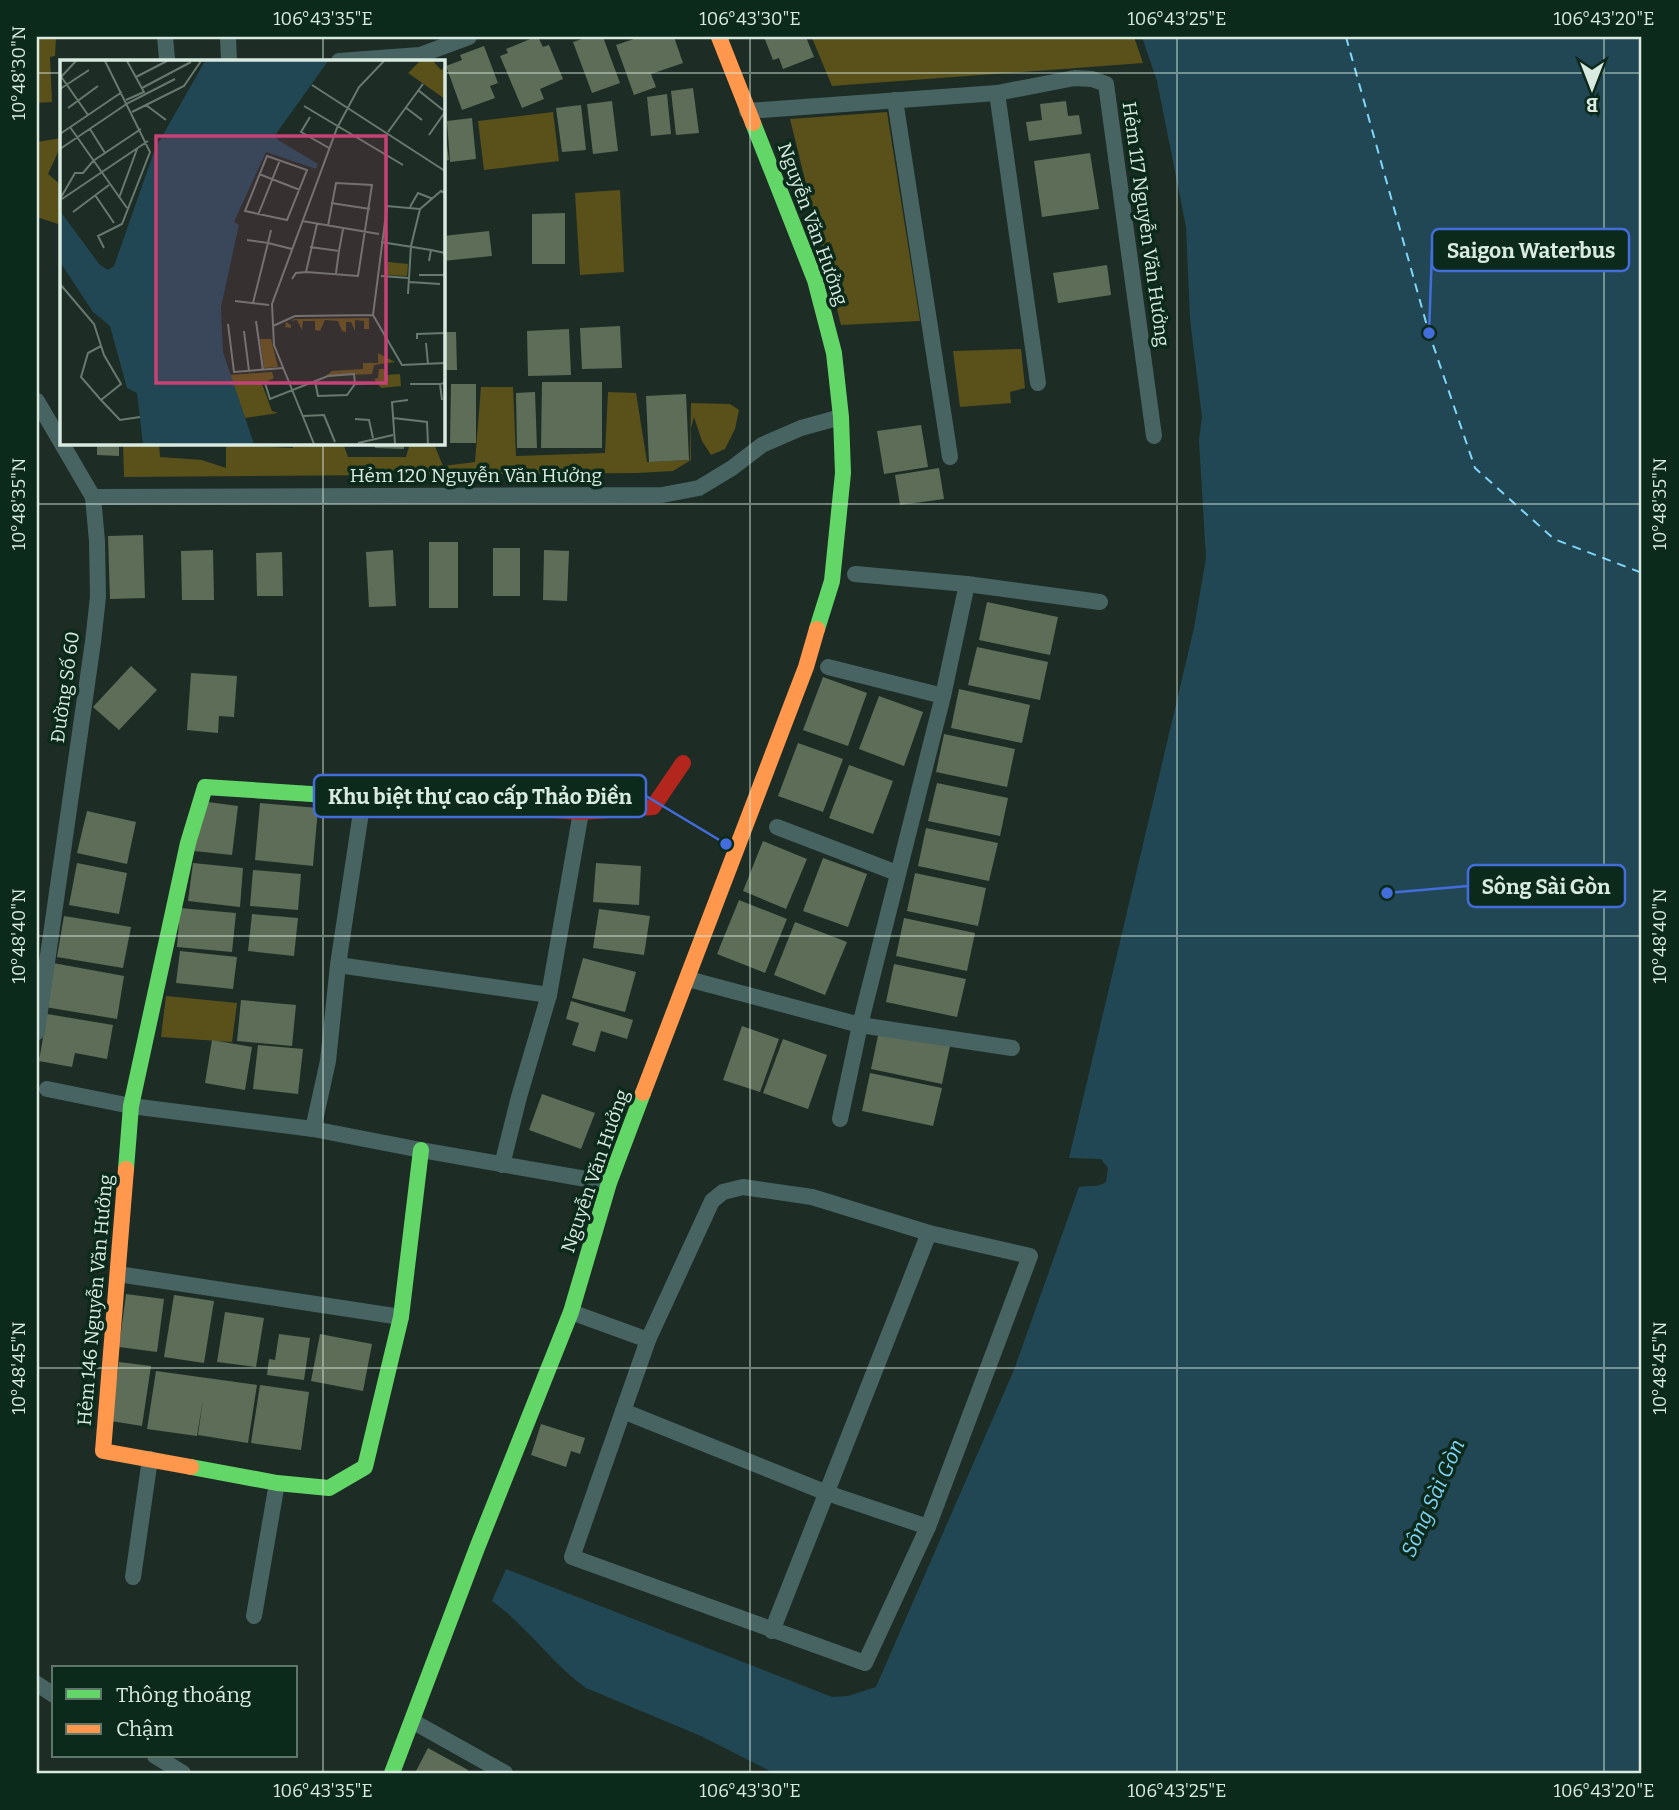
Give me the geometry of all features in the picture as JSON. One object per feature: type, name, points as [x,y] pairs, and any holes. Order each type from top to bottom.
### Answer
[{"type":"main road","name":"Nguyễn Văn Hưởng","points":[[392,1773],[477,1548],[571,1312],[609,1183],[806,667],[832,579],[843,473],[841,417],[834,353],[815,280],[719,37]]},
{"type":"main road","name":"Hẻm 146 Nguyễn Văn Hưởng","points":[[421,1150],[401,1317],[365,1467],[329,1488],[276,1482],[103,1451],[131,1106],[188,843],[205,787],[581,812],[653,807],[683,763]]},
{"type":"street","points":[[165,37],[167,59]]},
{"type":"street","points":[[228,37],[229,60]]},
{"type":"street","points":[[352,60],[420,55],[469,37]]},
{"type":"street","name":"Hẻm 117 Nguyễn Văn Hưởng","points":[[747,111],[997,93],[1075,79],[1092,79],[1106,84],[1154,436]]},
{"type":"street","points":[[997,93],[1038,383]]},
{"type":"street","points":[[895,100],[950,457]]},
{"type":"street","points":[[39,409],[60,443]]},
{"type":"street","name":"Hẻm 120 Nguyễn Văn Hưởng","points":[[93,497],[662,495],[699,488],[762,445],[801,428],[841,417]]},
{"type":"street","points":[[60,444],[93,497]]},
{"type":"street","name":"Đường Số 60","points":[[37,1030],[98,597],[93,497]]},
{"type":"street","points":[[855,574],[967,584],[1100,602]]},
{"type":"street","points":[[840,1119],[897,873],[943,696],[967,584]]},
{"type":"street","points":[[828,667],[943,696]]},
{"type":"street","points":[[313,1129],[328,1061],[338,965],[363,799]]},
{"type":"street","points":[[502,1165],[519,1097],[550,995],[581,812]]},
{"type":"street","points":[[777,827],[897,873]]},
{"type":"street","points":[[338,965],[550,995]]},
{"type":"street","points":[[688,979],[860,1025],[1012,1048]]},
{"type":"street","points":[[47,1089],[131,1106],[313,1129],[609,1183]]},
{"type":"street","points":[[743,1186],[812,1197],[929,1233],[1030,1256],[928,1527],[865,1663],[572,1557],[648,1340],[712,1201],[723,1192],[743,1186]]},
{"type":"street","points":[[772,1631],[929,1233]]},
{"type":"street","points":[[118,1274],[401,1317]]},
{"type":"street","points":[[571,1312],[648,1340]]},
{"type":"street","points":[[623,1411],[827,1493],[928,1527]]},
{"type":"street","points":[[133,1577],[150,1459]]},
{"type":"street","points":[[254,1616],[276,1482]]},
{"type":"street","points":[[37,1684],[52,1694]]},
{"type":"street","points":[[412,1721],[505,1773]]},
{"type":"street","points":[[158,1758],[183,1773]]},
{"type":"shaded area","points":[[37,37],[56,37],[55,56],[50,57],[52,102],[37,103]]},
{"type":"shaded area","points":[[1134,37],[1143,63],[832,86],[812,38]]},
{"type":"shaded area","points":[[553,112],[559,161],[484,170],[478,121]]},
{"type":"shaded area","points":[[887,112],[920,321],[841,325],[790,119]]},
{"type":"shaded area","points":[[60,138],[60,150],[48,174],[60,184],[58,224],[37,217],[37,142]]},
{"type":"shaded area","points":[[620,190],[624,272],[580,275],[575,193]]},
{"type":"shaded area","points":[[1021,349],[1025,388],[1010,392],[1011,403],[960,407],[953,351]]},
{"type":"shaded area","points":[[481,387],[513,387],[516,456],[605,453],[608,392],[636,393],[647,462],[690,460],[691,403],[730,404],[739,410],[735,429],[725,449],[711,455],[702,441],[694,417],[691,428],[691,460],[673,471],[637,473],[124,477],[123,444],[159,444],[160,457],[202,460],[226,468],[226,444],[293,448],[293,444],[343,444],[348,457],[406,457],[410,444],[434,444],[443,466],[475,462]]},
{"type":"shaded area","points":[[166,996],[237,1003],[232,1042],[161,1037]]},
{"type":"water","name":"Sông Sài Gòn","points":[[1142,37],[1642,37],[1642,1773],[774,1773],[701,1736],[586,1688],[492,1601],[506,1569],[832,1697],[848,1696],[876,1687],[1014,1370],[1079,1187],[1096,1186],[1106,1182],[1108,1168],[1101,1159],[1069,1158],[1194,628],[1206,558],[1199,440],[1202,417],[1190,319],[1186,227],[1157,81]]},
{"type":"building","points":[[538,37],[543,47],[549,45],[563,79],[540,89],[544,99],[522,108],[500,56],[508,53],[506,49]]},
{"type":"building","points":[[588,37],[603,37],[620,83],[592,93],[573,42]]},
{"type":"building","points":[[640,37],[674,37],[683,63],[651,74],[656,87],[634,95],[616,45]]},
{"type":"building","points":[[764,37],[806,37],[814,57],[783,69],[779,58],[773,60]]},
{"type":"building","points":[[484,46],[498,83],[490,86],[495,98],[462,110],[446,66],[462,60],[460,55]]},
{"type":"building","points":[[693,88],[699,133],[676,135],[671,91]]},
{"type":"building","points":[[667,94],[671,134],[651,136],[647,97]]},
{"type":"building","points":[[612,101],[618,151],[593,154],[587,104]]},
{"type":"building","points":[[1066,101],[1068,116],[1079,115],[1082,134],[1029,141],[1026,122],[1042,120],[1040,104]]},
{"type":"building","points":[[581,105],[586,150],[562,152],[556,108]]},
{"type":"building","points":[[472,118],[476,159],[450,162],[447,121]]},
{"type":"building","points":[[444,124],[449,160],[444,161]]},
{"type":"building","points":[[1090,153],[1099,209],[1042,217],[1034,161]]},
{"type":"building","points":[[565,213],[565,264],[532,264],[532,214]]},
{"type":"building","points":[[489,231],[492,256],[444,261],[444,236]]},
{"type":"building","points":[[1107,265],[1111,295],[1058,303],[1053,273]]},
{"type":"building","points":[[620,326],[622,368],[582,369],[580,328]]},
{"type":"building","points":[[569,329],[571,375],[528,376],[527,331]]},
{"type":"building","points":[[444,332],[456,332],[457,370],[444,370]]},
{"type":"building","points":[[542,382],[602,382],[602,448],[541,448]]},
{"type":"building","points":[[451,384],[476,384],[476,443],[450,443]]},
{"type":"building","points":[[535,392],[537,448],[517,448],[516,393]]},
{"type":"building","points":[[686,394],[689,460],[649,462],[646,396]]},
{"type":"building","points":[[921,425],[928,467],[884,474],[877,431]]},
{"type":"building","points":[[97,444],[119,444],[119,456],[97,455]]},
{"type":"building","points":[[375,444],[404,444],[404,449],[375,448]]},
{"type":"building","points":[[939,468],[944,499],[900,505],[895,475]]},
{"type":"building","points":[[143,535],[145,598],[110,599],[108,536]]},
{"type":"building","points":[[429,542],[458,542],[458,608],[429,608]]},
{"type":"building","points":[[493,548],[520,548],[520,596],[493,596]]},
{"type":"building","points":[[213,550],[214,600],[182,600],[181,551]]},
{"type":"building","points":[[393,550],[396,606],[369,607],[366,552]]},
{"type":"building","points":[[544,550],[569,551],[567,601],[543,600]]},
{"type":"building","points":[[282,552],[283,596],[257,596],[256,553]]},
{"type":"building","points":[[987,602],[1058,617],[1050,655],[979,640]]},
{"type":"building","points":[[977,647],[1048,662],[1040,700],[968,685]]},
{"type":"building","points":[[131,666],[157,690],[119,730],[93,707]]},
{"type":"building","points":[[191,673],[237,676],[234,717],[219,716],[218,733],[187,730]]},
{"type":"building","points":[[823,677],[867,693],[848,746],[803,730]]},
{"type":"building","points":[[959,689],[1030,705],[1022,743],[951,728]]},
{"type":"building","points":[[879,696],[923,712],[904,766],[859,749]]},
{"type":"building","points":[[944,734],[1015,749],[1007,787],[936,772]]},
{"type":"building","points":[[798,743],[843,759],[823,812],[778,796]]},
{"type":"building","points":[[849,765],[893,781],[873,834],[829,818]]},
{"type":"building","points":[[937,783],[1008,798],[1000,836],[928,821]]},
{"type":"building","points":[[200,801],[238,806],[232,855],[194,851]]},
{"type":"building","points":[[260,803],[318,808],[313,866],[255,860]]},
{"type":"building","points":[[87,811],[136,822],[127,864],[77,853]]},
{"type":"building","points":[[926,828],[998,843],[989,881],[918,866]]},
{"type":"building","points":[[763,841],[807,859],[786,909],[743,891]]},
{"type":"building","points":[[823,858],[867,874],[848,927],[803,911]]},
{"type":"building","points":[[77,863],[127,873],[119,914],[69,905]]},
{"type":"building","points":[[193,863],[243,868],[240,907],[188,901]]},
{"type":"building","points":[[596,863],[641,866],[639,905],[593,902]]},
{"type":"building","points":[[253,870],[301,874],[298,910],[250,906]]},
{"type":"building","points":[[915,873],[986,888],[978,926],[907,911]]},
{"type":"building","points":[[739,900],[787,919],[765,973],[717,954]]},
{"type":"building","points":[[180,908],[236,913],[232,952],[177,947]]},
{"type":"building","points":[[599,909],[650,916],[644,955],[593,948]]},
{"type":"building","points":[[252,914],[298,918],[294,956],[248,951]]},
{"type":"building","points":[[64,916],[131,927],[123,968],[57,957]]},
{"type":"building","points":[[904,918],[975,933],[967,971],[896,956]]},
{"type":"building","points":[[795,922],[847,942],[825,995],[774,975]]},
{"type":"building","points":[[180,951],[237,957],[233,989],[176,983]]},
{"type":"building","points":[[583,958],[636,972],[625,1012],[572,998]]},
{"type":"building","points":[[53,963],[124,976],[117,1019],[45,1007]]},
{"type":"building","points":[[894,964],[966,979],[957,1017],[886,1002]]},
{"type":"building","points":[[241,1000],[296,1005],[292,1046],[237,1041]]},
{"type":"building","points":[[571,1001],[633,1020],[627,1039],[601,1031],[595,1052],[572,1045],[579,1023],[566,1019]]},
{"type":"building","points":[[47,1014],[113,1025],[107,1059],[75,1053],[72,1067],[39,1061]]},
{"type":"building","points":[[742,1026],[779,1039],[760,1092],[723,1080]]},
{"type":"building","points":[[879,1031],[950,1046],[942,1084],[871,1069]]},
{"type":"building","points":[[783,1039],[827,1055],[808,1109],[763,1093]]},
{"type":"building","points":[[212,1040],[252,1047],[245,1090],[205,1083]]},
{"type":"building","points":[[258,1045],[303,1049],[298,1094],[253,1089]]},
{"type":"building","points":[[870,1073],[942,1088],[933,1126],[862,1111]]},
{"type":"building","points":[[542,1094],[595,1113],[581,1149],[529,1130]]},
{"type":"building","points":[[126,1294],[164,1299],[157,1352],[119,1347]]},
{"type":"building","points":[[174,1295],[214,1301],[204,1363],[164,1357]]},
{"type":"building","points":[[225,1312],[264,1318],[256,1367],[217,1362]]},
{"type":"building","points":[[279,1334],[310,1338],[304,1380],[267,1375],[269,1359],[275,1360]]},
{"type":"building","points":[[320,1334],[372,1344],[363,1391],[311,1381]]},
{"type":"building","points":[[119,1362],[151,1366],[142,1426],[111,1421]]},
{"type":"building","points":[[156,1371],[257,1385],[248,1443],[198,1435],[203,1399],[197,1436],[147,1429]]},
{"type":"building","points":[[260,1385],[309,1392],[301,1450],[251,1443]]},
{"type":"building","points":[[541,1424],[585,1438],[580,1454],[571,1451],[566,1467],[531,1455]]},
{"type":"building","points":[[428,1748],[468,1770],[466,1773],[415,1773]]},
{"type":"ferry route","points":[[1346,37],[1429,333],[1475,468],[1554,539],[1642,573]]},
{"type":"traffic: fast","points":[[753,123],[815,280],[834,353],[841,417],[843,473],[832,581],[817,629]]},
{"type":"traffic: fast","points":[[126,1169],[131,1106],[188,843],[205,787],[540,809]]},
{"type":"traffic: fast","points":[[392,1773],[477,1548],[571,1312],[609,1183],[643,1093]]},
{"type":"traffic: fast","points":[[191,1467],[277,1483],[329,1488],[365,1467],[401,1317],[421,1150]]},
{"type":"traffic: slow","points":[[719,37],[753,123]]},
{"type":"traffic: slow","points":[[643,1093],[806,667],[817,629]]},
{"type":"traffic: slow","points":[[126,1169],[103,1451],[191,1467]]},
{"type":"traffic: jam","points":[[540,809],[581,812],[653,807],[683,763]]},
{"type":"place","name":"Saigon Waterbus","points":[[1429,333]]},
{"type":"place","name":"Khu biệt thự cao cấp Thảo Điền","points":[[726,844]]},
{"type":"place","name":"Sông Sài Gòn","points":[[1387,893]]}]
